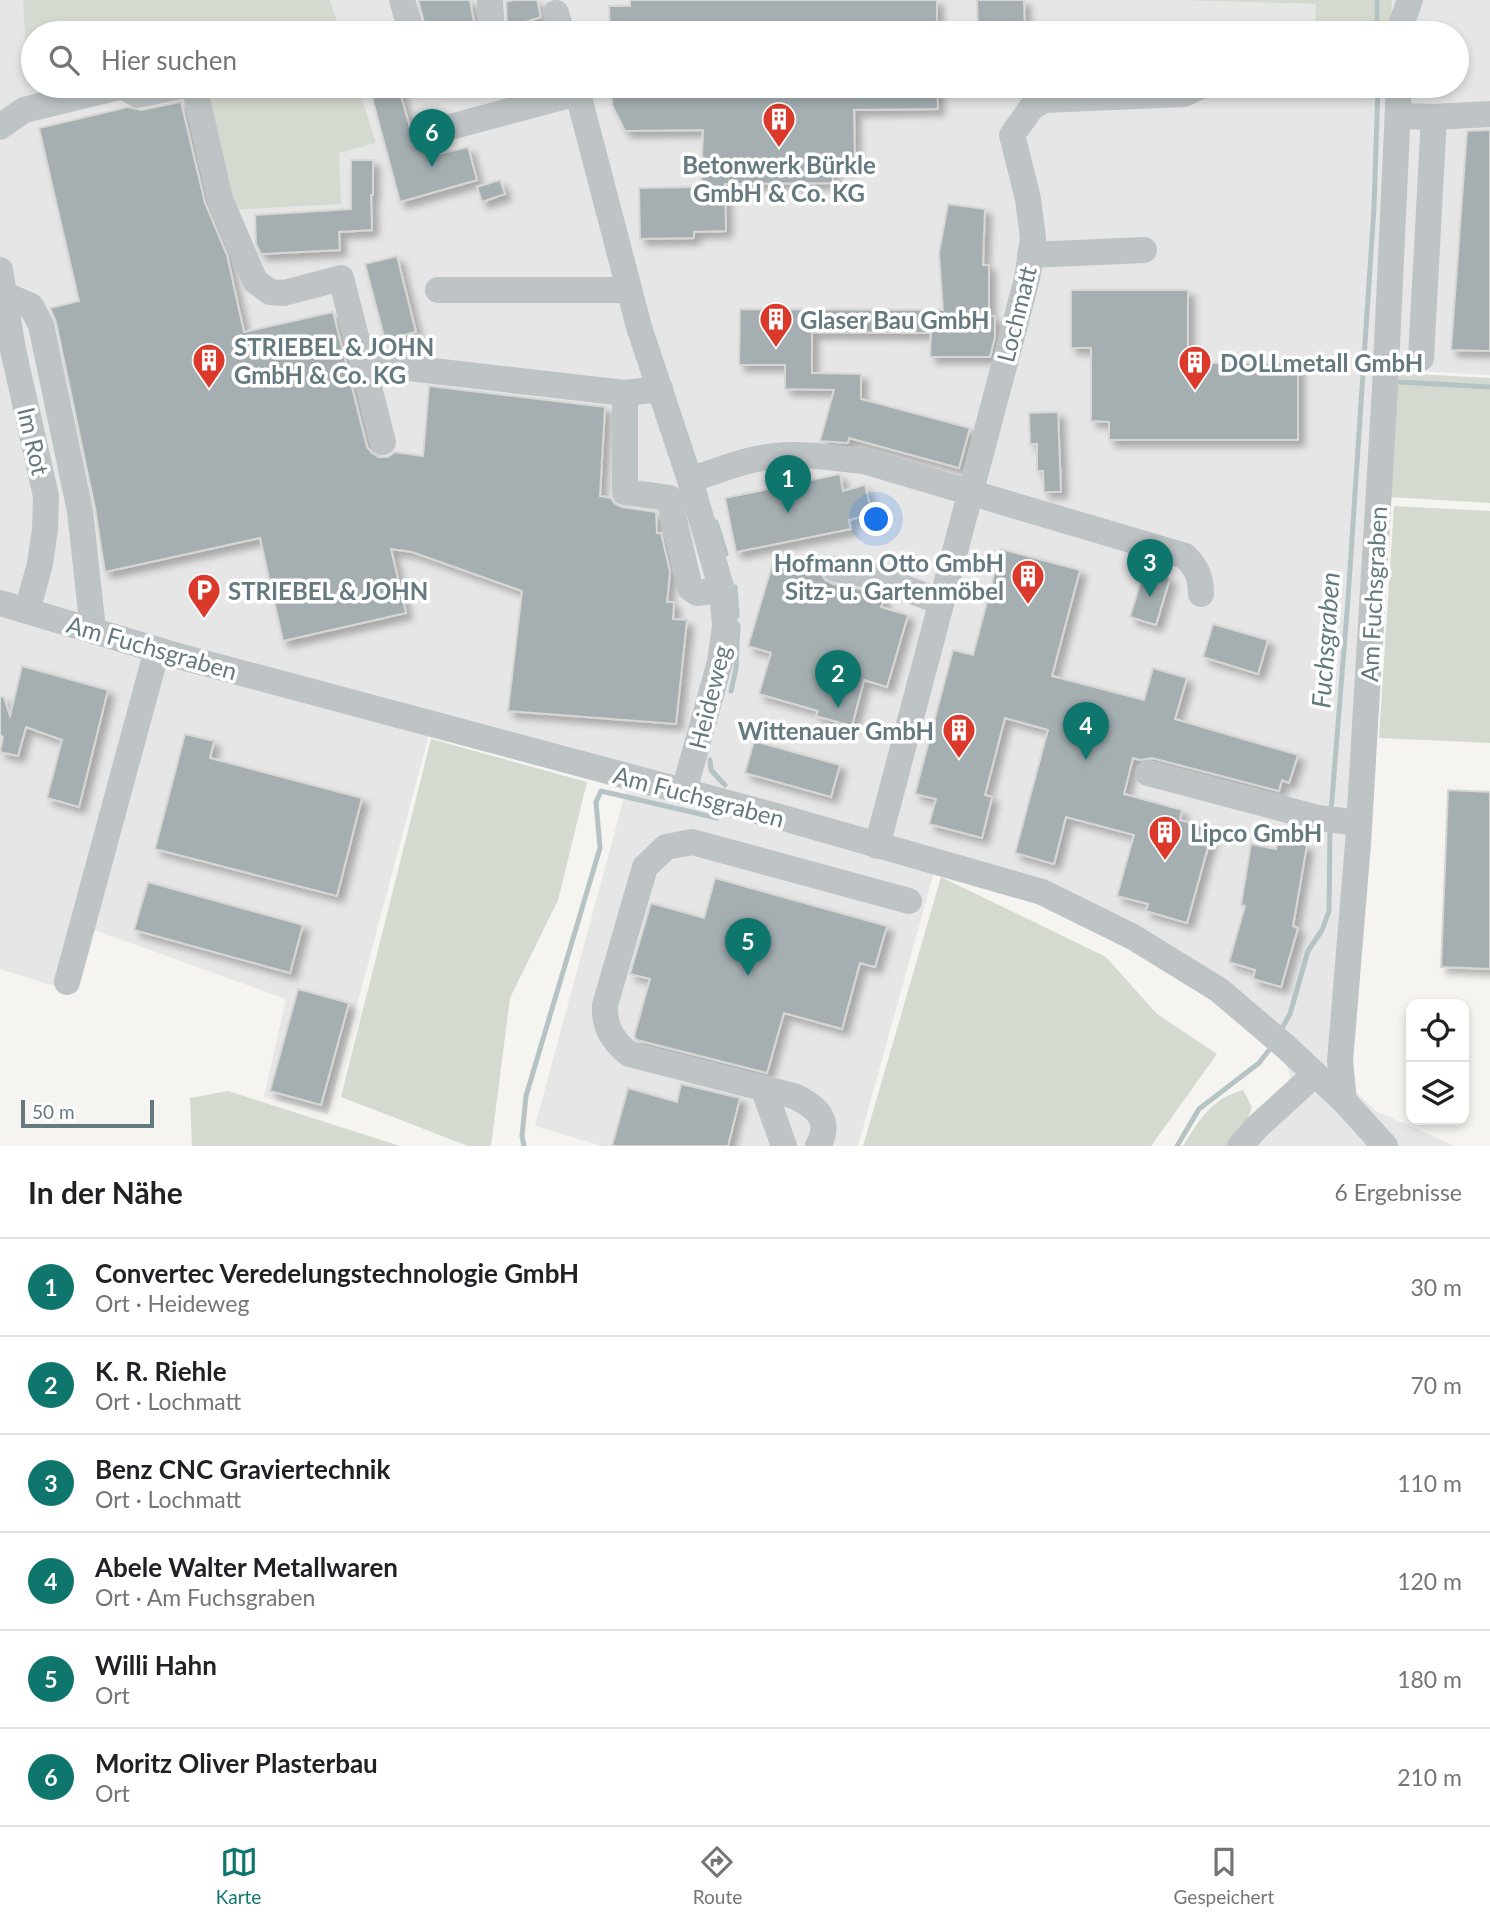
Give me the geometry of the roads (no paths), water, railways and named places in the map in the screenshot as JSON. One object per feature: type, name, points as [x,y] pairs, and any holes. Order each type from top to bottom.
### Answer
[{"type":"street","points":[[402,0],[408,21]]},
{"type":"street","points":[[490,0],[491,21]]},
{"type":"street","points":[[1402,21],[1410,0]]},
{"type":"street","points":[[0,127],[24,110],[74,98]]},
{"type":"street","points":[[197,98],[220,200],[255,281],[270,292],[284,293],[341,278],[383,442]]},
{"type":"street","points":[[450,127],[550,98]]},
{"type":"street","name":"Heideweg","points":[[579,98],[639,327],[660,389],[684,490],[722,590],[725,626],[720,662],[684,791]]},
{"type":"street","name":"Lochmatt","points":[[877,846],[1027,279],[1033,238],[1028,199],[1013,135],[1032,107],[1044,100],[1091,98]]},
{"type":"street","name":"Am Fuchsgraben","points":[[1343,1101],[1340,1061],[1343,1035],[1340,821],[1385,388],[1399,98]]},
{"type":"street","points":[[1398,116],[1490,114]]},
{"type":"street","points":[[1422,358],[1434,117]]},
{"type":"street","points":[[1030,255],[1144,250]]},
{"type":"street","points":[[2,282],[31,306],[41,325],[80,511],[93,630]]},
{"type":"street","name":"Im Rot","points":[[2,282],[13,350],[46,496],[46,529],[27,611]]},
{"type":"street","points":[[438,290],[629,290]]},
{"type":"street","points":[[364,362],[625,393],[660,389]]},
{"type":"street","points":[[625,393],[625,492],[684,490],[748,461],[775,456],[814,455],[864,461],[1185,556],[1201,580],[1200,594]]},
{"type":"street","points":[[836,569],[873,576],[941,602]]},
{"type":"street","name":"Am Fuchsgraben","points":[[0,603],[157,650],[684,791],[1042,892],[1133,937],[1219,990],[1286,1047],[1343,1101],[1385,1146]]},
{"type":"street","points":[[67,982],[157,650]]},
{"type":"street","points":[[1148,773],[1340,821]]},
{"type":"street","points":[[767,861],[779,817]]},
{"type":"street","points":[[818,1146],[825,1134],[823,1121],[810,1103],[794,1096],[629,1054],[612,1038],[604,1019],[606,1005],[645,867],[666,847],[692,842],[909,901]]},
{"type":"street","points":[[1286,1047],[1307,1052],[1328,1049],[1343,1035]]},
{"type":"street","points":[[1240,1146],[1314,1075]]},
{"type":"street","points":[[764,1090],[781,1144],[784,1146]]},
{"type":"waterway","name":"Fuchsgraben","points":[[1377,0],[1377,21]]},
{"type":"waterway","name":"Fuchsgraben","points":[[1331,812],[1374,208],[1378,98]]},
{"type":"waterway","points":[[1400,382],[1490,387]]},
{"type":"waterway","points":[[716,522],[726,554]]},
{"type":"waterway","points":[[735,587],[737,616]]},
{"type":"waterway","points":[[731,691],[736,669],[738,625]]},
{"type":"waterway","points":[[710,760],[711,770],[725,785]]},
{"type":"waterway","points":[[524,1146],[522,1136],[526,1096],[600,848],[596,802],[601,791],[717,818]]},
{"type":"waterway","name":"Fuchsgraben","points":[[1279,1033],[1290,1014],[1308,951],[1322,930],[1329,911],[1330,826]]},
{"type":"waterway","name":"Fuchsgraben","points":[[1177,1146],[1199,1109],[1259,1063],[1273,1045]]},
{"type":"place","name":"Betonwerk Bürkle GmbH & Co. KG","points":[[779,149]]},
{"type":"place","name":"Moritz Oliver Plasterbau","points":[[432,167]]},
{"type":"place","name":"Glaser Bau GmbH","points":[[776,349]]},
{"type":"place","name":"STRIEBEL & JOHN GmbH & Co. KG","points":[[209,390]]},
{"type":"place","name":"DOLLmetall GmbH","points":[[1195,392]]},
{"type":"place","name":"Convertec Veredelungstechnologie GmbH","points":[[788,513]]},
{"type":"place","name":"Benz CNC Graviertechnik","points":[[1150,597]]},
{"type":"place","name":"Hofmann Otto GmbH Sitz- u. Gartenmöbel","points":[[1028,606]]},
{"type":"place","name":"STRIEBEL & JOHN","points":[[204,620]]},
{"type":"place","name":"K. R. Riehle","points":[[838,708]]},
{"type":"place","name":"Wittenauer GmbH","points":[[959,760]]},
{"type":"place","name":"Abele Walter Metallwaren","points":[[1086,760]]},
{"type":"place","name":"Lipco GmbH","points":[[1165,862]]},
{"type":"place","name":"Willi Hahn","points":[[748,976]]}]
